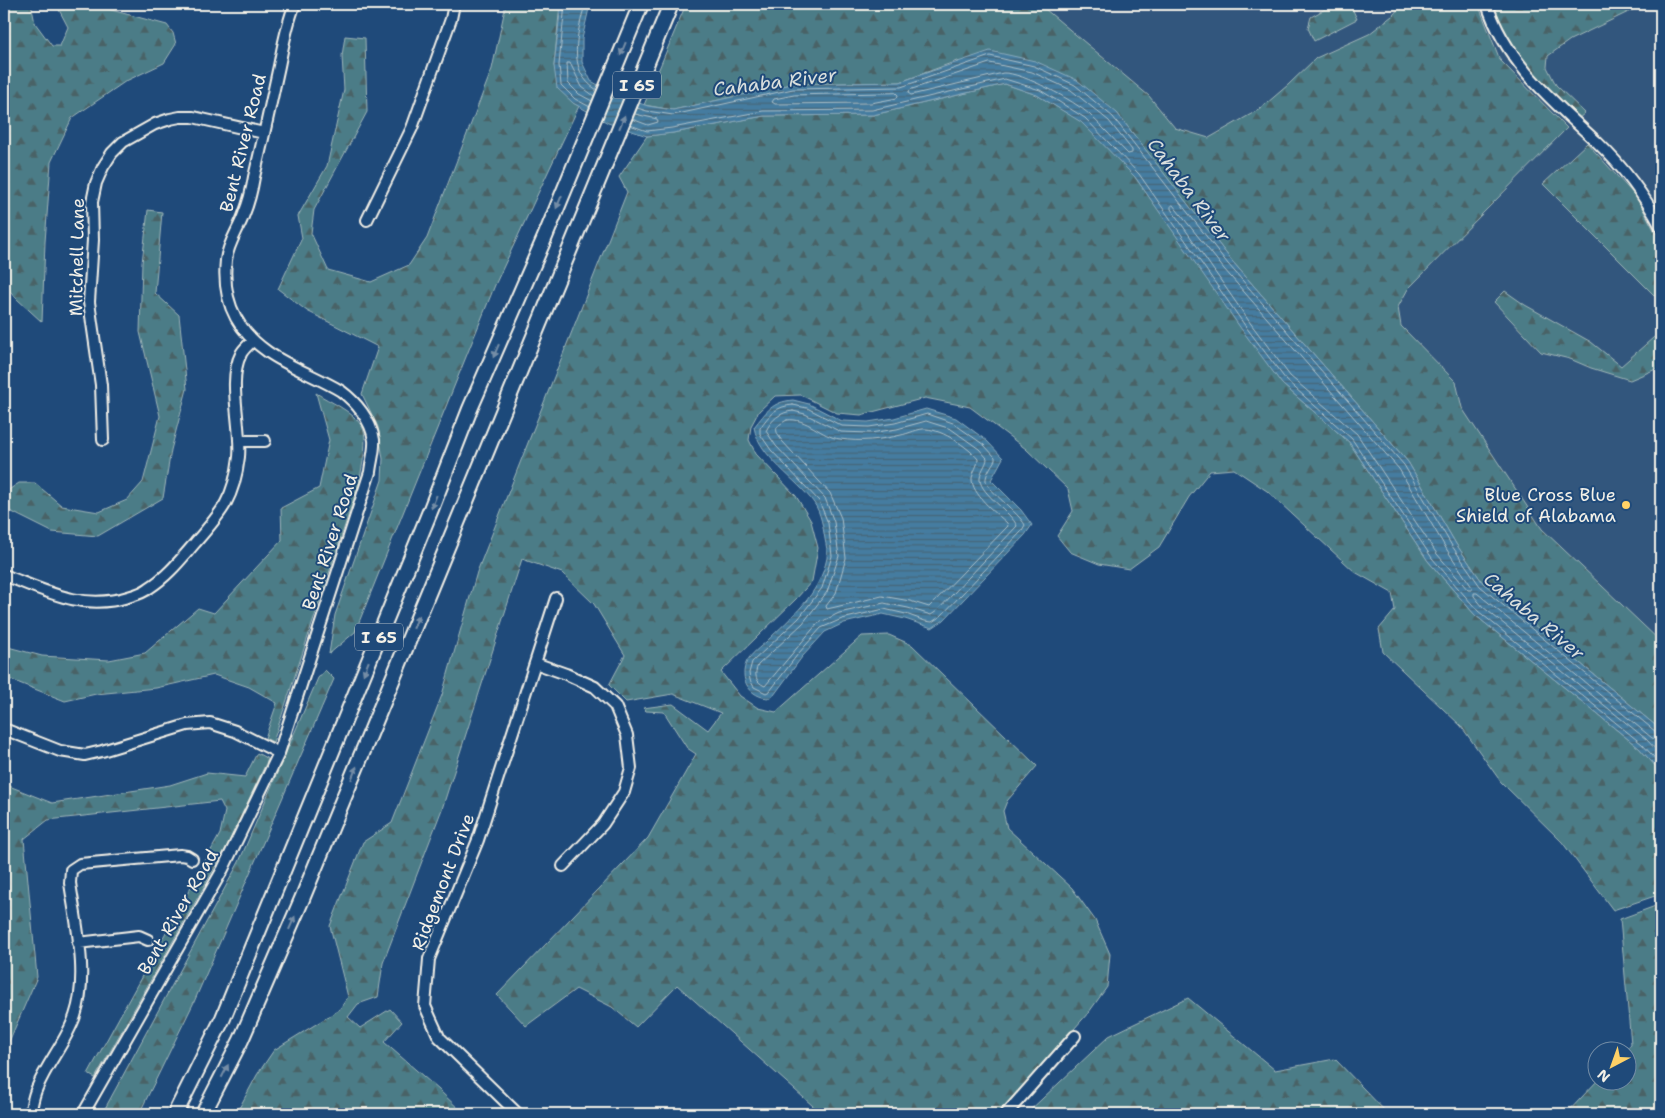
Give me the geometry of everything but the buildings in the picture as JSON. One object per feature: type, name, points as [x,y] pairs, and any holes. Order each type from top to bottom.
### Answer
[{"type":"highway","name":"I 65","points":[[175,1114],[223,1018],[420,537],[470,409],[641,4]]},
{"type":"highway","name":"I 65","points":[[203,1114],[240,1040],[302,899],[671,4]]},
{"type":"street","name":"Bent River Road","points":[[83,1114],[223,869],[279,753],[370,472],[374,440],[361,410],[347,395],[330,384],[280,360],[253,340],[242,327],[233,311],[226,290],[224,277],[226,257],[244,214],[295,4]]},
{"type":"street","points":[[367,220],[419,110],[451,18],[454,4]]},
{"type":"street","points":[[1487,4],[1490,15],[1502,39],[1519,65],[1610,156],[1641,194],[1661,227]]},
{"type":"street","name":"Mitchell Lane","points":[[103,440],[101,385],[89,302],[93,240],[92,202],[103,167],[112,152],[123,142],[155,124],[170,119],[193,117],[264,133]]},
{"type":"street","points":[[4,575],[76,601],[86,602],[116,601],[148,590],[170,572],[224,508],[235,484],[239,454],[235,387],[236,370],[241,354],[253,340]]},
{"type":"street","points":[[239,441],[265,441]]},
{"type":"street","name":"Ridgemont Drive","points":[[518,1114],[439,1037],[425,1006],[429,959],[478,840],[556,598]]},
{"type":"street","points":[[535,663],[595,687],[615,706],[627,735],[632,768],[624,792],[603,824],[563,866]]},
{"type":"street","points":[[4,729],[60,751],[85,755],[187,725],[210,724],[235,731],[279,753]]},
{"type":"street","points":[[30,1114],[37,1088],[75,1017],[79,1000],[81,977],[70,882],[71,870],[80,864],[89,863],[180,855],[192,859]]},
{"type":"street","points":[[78,943],[138,936],[148,940]]},
{"type":"street","points":[[1006,1114],[1075,1036]]},
{"type":"shaded area","points":[[1010,4],[1661,4],[1661,689]]},
{"type":"green space","points":[[4,4],[31,4],[35,23],[52,46],[60,46],[68,27],[56,4],[89,4],[167,25],[173,33],[176,44],[164,63],[126,81],[72,118],[51,162],[42,322],[4,284]]},
{"type":"green space","points":[[506,4],[560,4],[554,66],[573,103],[579,106],[495,285],[355,632],[329,654],[335,615],[382,480],[383,459],[378,427],[362,394],[378,347],[307,311],[278,289],[302,238],[298,216],[327,166],[344,90],[342,56],[345,36],[365,38],[367,112],[314,210],[311,233],[328,270],[371,282],[409,265],[427,238],[492,69]]},
{"type":"green space","points":[[686,4],[1039,4],[1149,96],[1175,128],[1209,138],[1260,109],[1316,58],[1369,34],[1392,16],[1403,4],[1478,4],[1500,60],[1567,128],[1408,289],[1398,307],[1401,326],[1456,382],[1462,408],[1542,529],[1661,642],[1661,730],[1483,583],[1456,544],[1408,462],[1232,261],[1117,113],[957,61],[900,82],[792,84],[673,110],[644,105]]},
{"type":"green space","points":[[1334,4],[1350,4],[1357,19],[1314,41],[1308,28],[1311,17]]},
{"type":"green space","points":[[1511,4],[1645,4],[1570,40],[1548,56],[1547,67],[1556,85],[1585,113],[1578,119],[1533,76],[1512,50],[1495,10]]},
{"type":"green space","points":[[1005,84],[1037,95],[1082,122],[1135,177],[1282,384],[1349,442],[1428,561],[1475,615],[1639,748],[1661,772],[1661,894],[1613,910],[1562,842],[1501,782],[1461,726],[1383,652],[1379,629],[1395,610],[1392,593],[1355,572],[1267,491],[1234,469],[1210,471],[1189,497],[1159,547],[1129,569],[1099,564],[1070,552],[1057,536],[1073,511],[1068,489],[1026,449],[970,407],[925,398],[861,415],[837,413],[801,395],[775,396],[759,411],[751,426],[749,440],[756,454],[796,496],[811,521],[818,548],[812,581],[721,672],[740,696],[758,708],[776,712],[862,636],[889,635],[912,645],[1037,766],[1007,801],[1003,811],[1007,828],[1072,888],[1095,920],[1110,954],[1107,987],[1089,1012],[999,1114],[822,1114],[677,985],[636,1027],[612,1007],[576,989],[526,1026],[497,995],[648,838],[696,754],[687,748],[664,712],[646,711],[643,708],[673,704],[708,730],[721,713],[673,694],[626,702],[609,685],[625,655],[594,604],[562,573],[522,559],[442,809],[383,963],[378,997],[358,1004],[348,1017],[360,1028],[390,1009],[402,1022],[384,1042],[464,1114],[236,1114],[257,1075],[274,1050],[339,1010],[348,997],[330,926],[363,842],[392,823],[442,695],[477,572],[627,192],[619,177],[647,136],[764,116],[873,115]]},
{"type":"green space","points":[[1587,143],[1637,198],[1661,243],[1661,302],[1543,184]]},
{"type":"green space","points":[[148,210],[162,212],[155,293],[179,315],[187,389],[171,450],[163,498],[98,536],[52,532],[4,508],[4,493],[19,483],[35,483],[62,506],[99,512],[127,500],[143,482],[160,416],[140,332],[142,263]]},
{"type":"green space","points":[[1505,291],[1525,305],[1591,342],[1621,366],[1661,331],[1661,363],[1656,369],[1630,380],[1591,368],[1570,359],[1541,352],[1494,302]]},
{"type":"green space","points":[[316,393],[357,420],[364,430],[365,445],[359,483],[273,742],[265,738],[277,703],[249,687],[214,675],[156,688],[96,694],[65,701],[4,677],[4,646],[42,656],[109,660],[145,653],[198,608],[214,613],[282,540],[281,508],[319,488],[329,440]]},
{"type":"green space","points":[[325,670],[334,679],[194,1002],[139,1114],[102,1114],[239,862],[318,678]]},
{"type":"green space","points":[[257,753],[268,759],[226,848],[95,1078],[88,1074],[220,834],[225,811],[220,801],[48,820],[24,839],[37,977],[5,1051],[4,1058],[4,934],[7,899],[4,871],[4,784],[52,803],[170,785],[207,773],[245,777]]},
{"type":"green space","points":[[1661,904],[1661,1114],[1566,1114],[1589,1090],[1638,1090],[1638,1040],[1631,1040],[1620,919]]},
{"type":"green space","points":[[1188,998],[1275,1070],[1335,1059],[1388,1114],[1026,1114],[1109,1036]]},
{"type":"water","points":[[561,4],[590,4],[582,39],[582,62],[591,81],[618,96],[648,106],[673,110],[792,84],[900,82],[990,51],[1035,61],[1077,80],[1117,113],[1232,261],[1408,462],[1456,544],[1483,583],[1661,730],[1661,772],[1639,748],[1475,615],[1428,561],[1349,442],[1282,384],[1135,177],[1081,122],[1037,95],[1005,84],[873,115],[764,116],[647,136],[608,123],[573,103],[557,88],[554,66]]},
{"type":"water","points":[[793,400],[809,404],[842,421],[868,422],[894,418],[926,409],[956,418],[987,441],[1003,458],[991,480],[1021,510],[1032,525],[1025,535],[944,620],[932,628],[883,614],[844,623],[825,632],[802,657],[770,698],[757,695],[748,686],[744,674],[747,661],[753,653],[795,614],[811,594],[818,584],[827,556],[820,516],[814,503],[763,448],[757,438],[754,427],[775,405]]},
{"type":"place","name":"Blue Cross Blue Shield of Alabama","points":[[1626,505]]},
{"type":"water label","name":"Cahaba River","points":[[775,82]]},
{"type":"water label","name":"Cahaba River","points":[[1189,190]]},
{"type":"water label","name":"Cahaba River","points":[[1534,616]]}]
